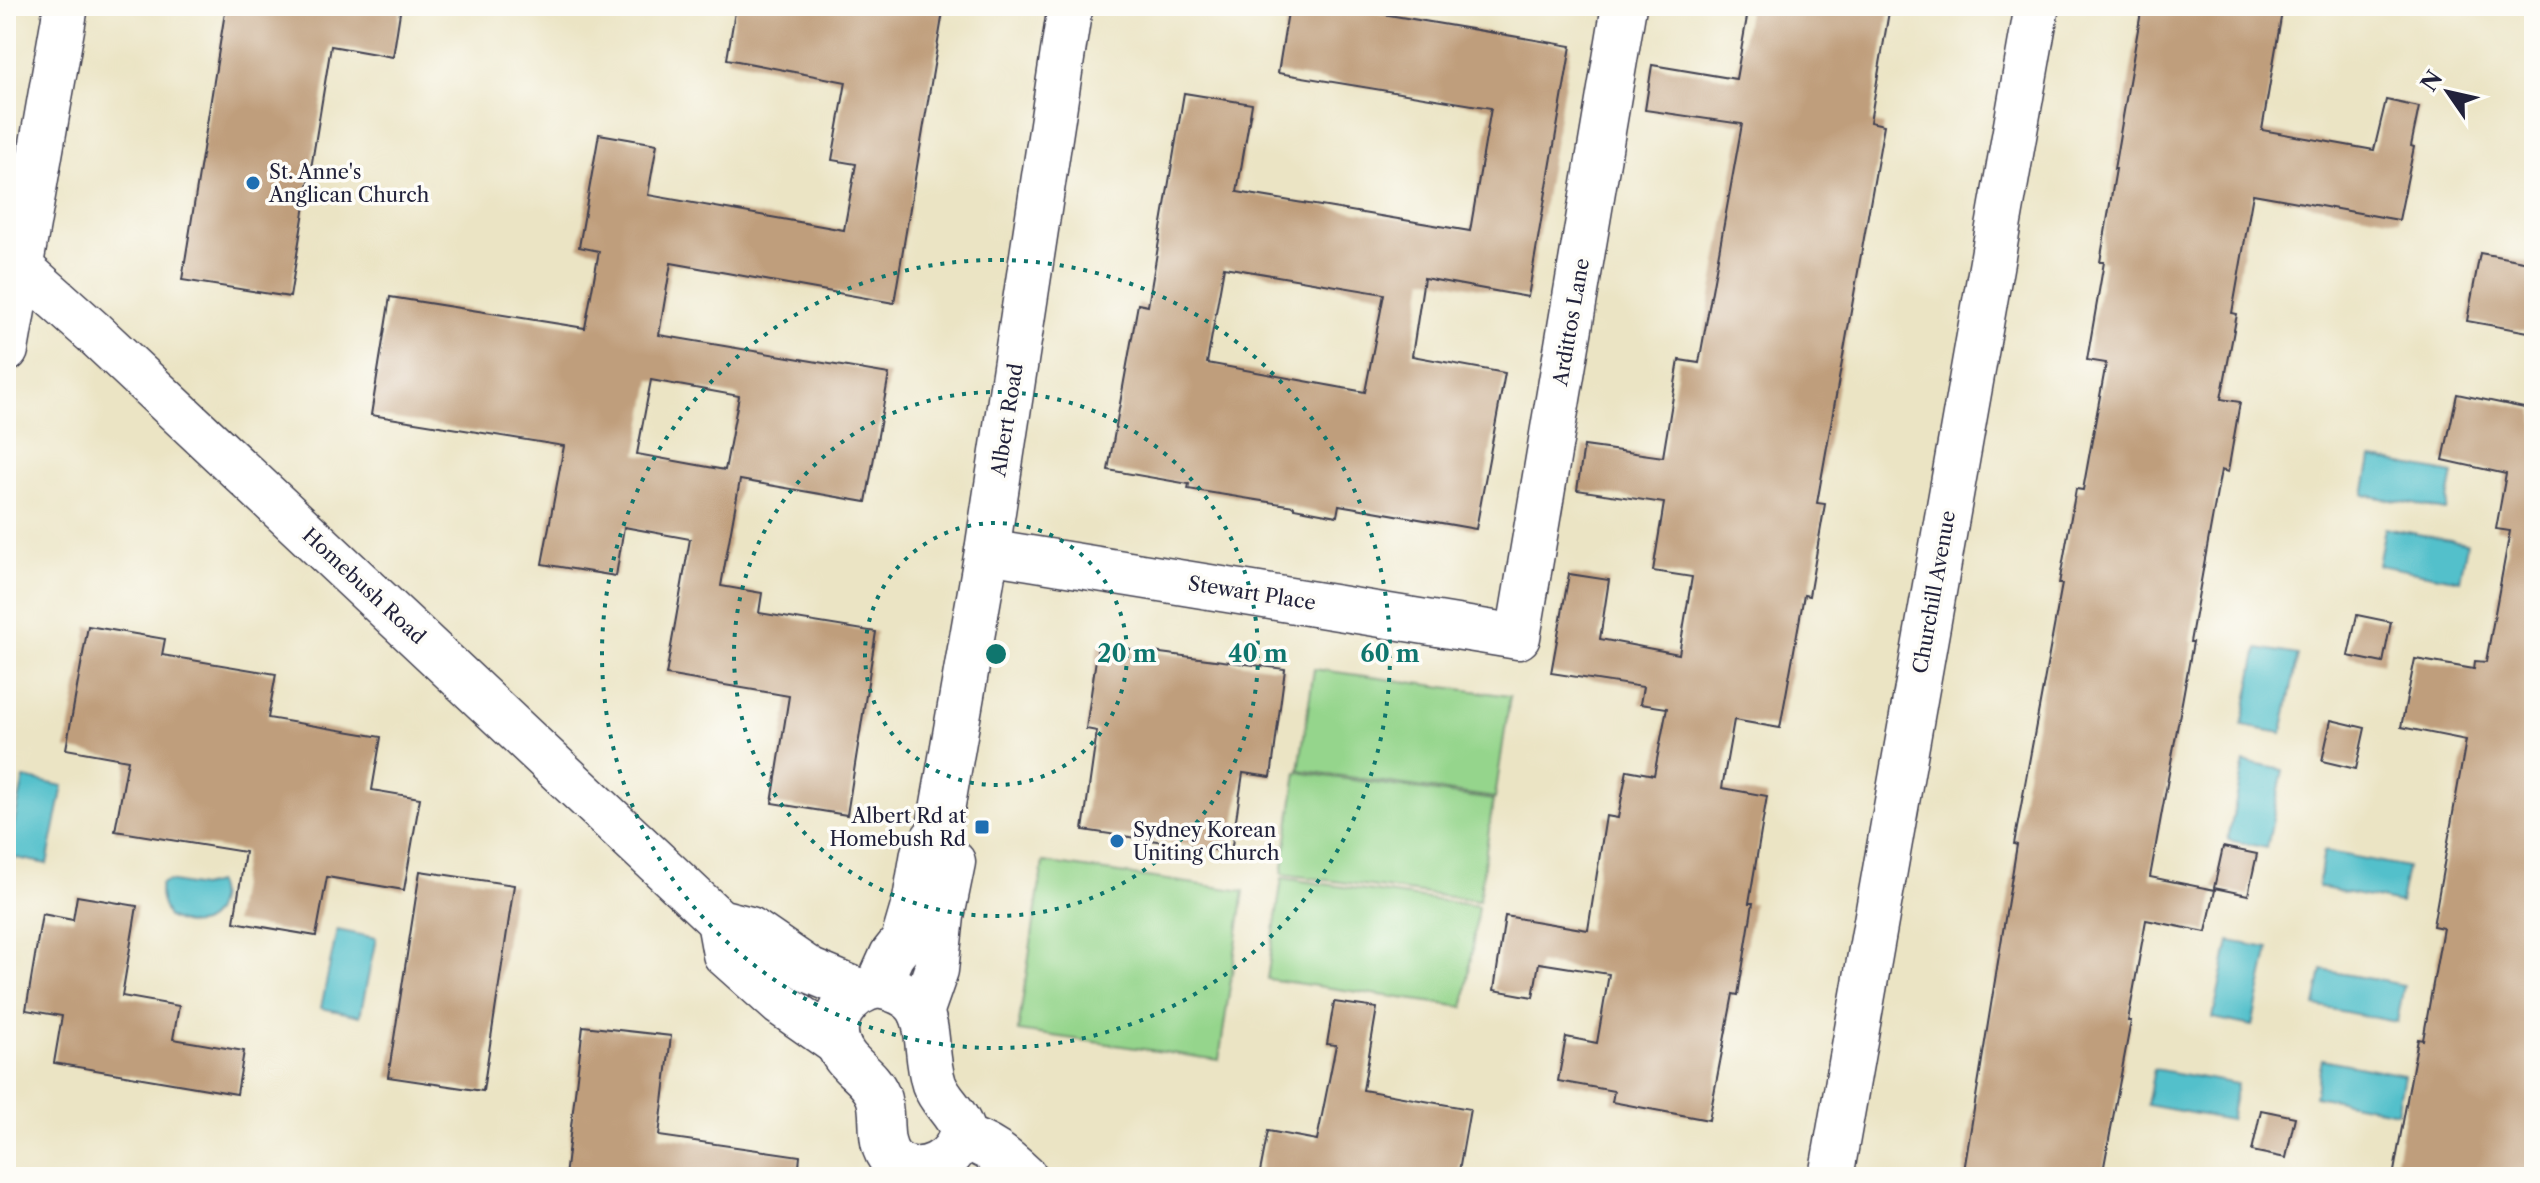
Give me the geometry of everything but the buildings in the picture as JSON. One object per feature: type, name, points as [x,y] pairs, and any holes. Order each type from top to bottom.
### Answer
[{"type":"street","points":[[6,350],[13,260],[66,6]]},
{"type":"street","name":"Albert Road","points":[[869,988],[903,941],[915,900],[923,853],[938,833],[987,551],[1070,6]]},
{"type":"street","name":"Ardittos Lane","points":[[1518,637],[1624,6]]},
{"type":"street","name":"Churchill Avenue","points":[[1831,1177],[2037,6]]},
{"type":"street","name":"Homebush Road","points":[[13,260],[719,921],[750,929],[811,971],[869,988],[905,993],[921,1013]]},
{"type":"street","name":"Stewart Place","points":[[987,551],[1518,637]]},
{"type":"street","points":[[927,1165],[957,1118],[934,1085],[929,1040],[921,1013],[936,970],[942,916],[954,855],[938,833]]},
{"type":"street","points":[[719,921],[725,954],[781,1004],[838,1044]]},
{"type":"street","points":[[869,988],[847,1001],[836,1031],[843,1053],[868,1077],[876,1091],[881,1106],[884,1146],[927,1165],[983,1143],[1006,1158],[1025,1177]]},
{"type":"green space","points":[[1314,669],[1510,696],[1495,798],[1299,770]]},
{"type":"green space","points":[[1297,772],[1493,800],[1479,901],[1282,874]]},
{"type":"green space","points":[[1043,862],[1244,891],[1219,1060],[1018,1031]]},
{"type":"green space","points":[[1282,878],[1478,906],[1464,1007],[1267,979]]},
{"type":"water","points":[[2371,458],[2453,474],[2446,510],[2364,495]]},
{"type":"water","points":[[2385,528],[2467,543],[2460,580],[2378,565]]},
{"type":"water","points":[[2258,648],[2298,655],[2282,733],[2242,726]]},
{"type":"water","points":[[2244,762],[2283,770],[2267,848],[2228,840]]},
{"type":"water","points":[[24,778],[63,786],[47,864],[7,856]]},
{"type":"water","points":[[2324,851],[2407,867],[2400,903],[2318,887]]},
{"type":"water","points":[[167,881],[201,887],[216,883],[218,900],[211,916],[194,924],[181,923],[168,917],[160,893],[161,884]]},
{"type":"water","points":[[337,930],[376,938],[360,1016],[321,1008]]},
{"type":"water","points":[[2229,941],[2269,948],[2252,1026],[2213,1018]]},
{"type":"water","points":[[2322,970],[2404,985],[2397,1022],[2315,1006]]},
{"type":"water","points":[[2322,1059],[2404,1075],[2397,1112],[2315,1096]]},
{"type":"water","points":[[2154,1069],[2237,1084],[2230,1120],[2147,1105]]},
{"type":"place","name":"St. Anne's Anglican Church","points":[[253,183]]},
{"type":"place","name":"Albert Rd at Homebush Rd","points":[[982,827]]},
{"type":"place","name":"Sydney Korean Uniting Church","points":[[1117,841]]}]
